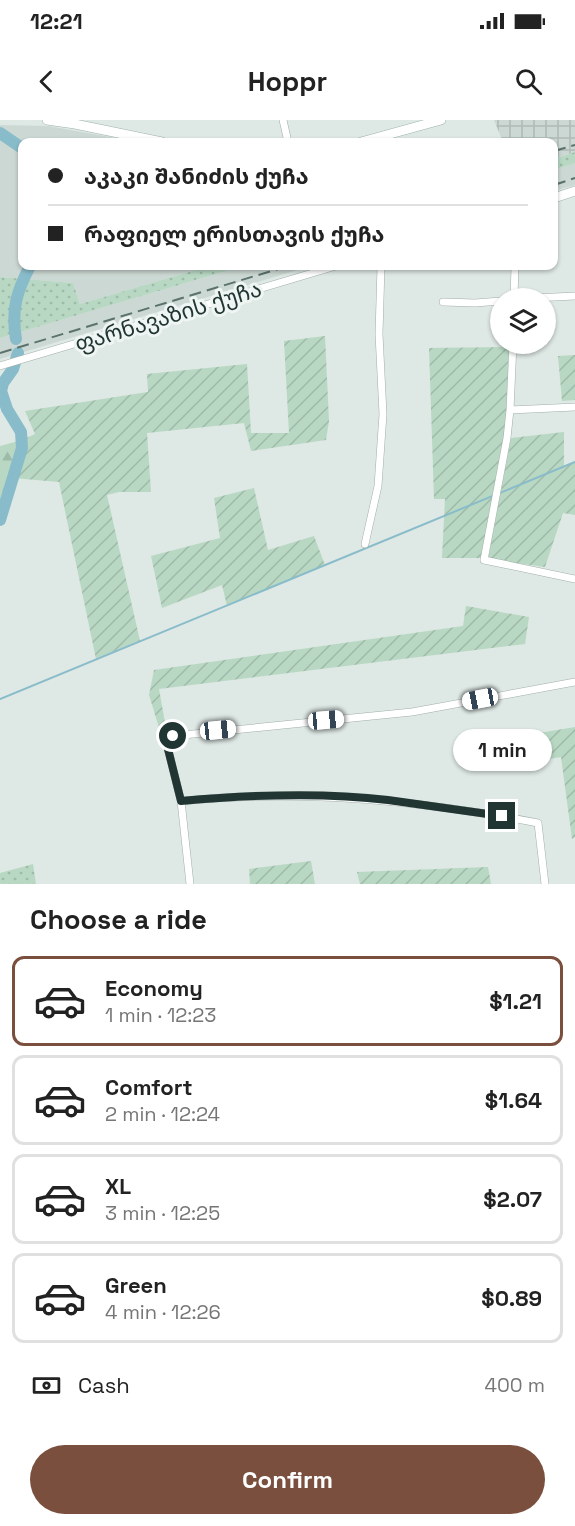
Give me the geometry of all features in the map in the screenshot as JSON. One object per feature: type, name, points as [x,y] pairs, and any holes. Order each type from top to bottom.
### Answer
[{"type":"main road","points":[[46,120],[143,138]]},
{"type":"main road","points":[[389,138],[416,124],[441,120]]},
{"type":"main road","points":[[558,197],[575,191]]},
{"type":"street","points":[[283,120],[287,138]]},
{"type":"street","name":"ფარნავაზის ქუჩა","points":[[0,366],[323,270]]},
{"type":"street","points":[[365,544],[378,486],[382,424],[379,334],[381,270]]},
{"type":"street","points":[[514,288],[515,270]]},
{"type":"street","points":[[556,297],[575,296]]},
{"type":"street","points":[[443,302],[490,302]]},
{"type":"street","points":[[513,354],[510,410],[484,560],[575,579]]},
{"type":"street","points":[[510,410],[575,407]]},
{"type":"street","points":[[190,884],[181,801],[166,741],[173,736],[412,712],[575,682]]},
{"type":"street","points":[[181,801],[233,796],[386,800],[538,823],[545,884]]},
{"type":"shaded area","points":[[494,120],[575,120],[575,152],[558,158],[558,138],[501,138]]},
{"type":"shaded area","points":[[0,125],[48,126],[116,138],[18,138],[18,270],[196,270],[80,304],[73,283],[0,277]]},
{"type":"shaded area","points":[[575,163],[575,185],[558,190],[558,169]]},
{"type":"shaded area","points":[[230,270],[298,270],[0,359],[0,338]]},
{"type":"green space","points":[[575,152],[575,163],[558,169],[558,158]]},
{"type":"green space","points":[[196,270],[230,270],[0,338],[0,277],[73,283],[80,304]]},
{"type":"green space","points":[[325,336],[329,421],[326,440],[251,451],[244,423],[147,433],[151,492],[119,492],[107,495],[140,641],[96,659],[59,482],[13,478],[22,448],[22,440],[35,434],[25,411],[148,392],[147,374],[247,364],[251,433],[289,433],[284,341]]},
{"type":"green space","points":[[490,347],[490,354],[509,354],[504,439],[481,558],[442,558],[445,499],[434,499],[429,348]]},
{"type":"green space","points":[[575,355],[575,400],[562,401],[558,356]]},
{"type":"green space","points":[[564,432],[564,466],[575,462],[575,515],[563,513],[545,567],[488,559],[511,438]]},
{"type":"green space","points":[[22,440],[22,448],[0,520],[0,446]]},
{"type":"green space","points":[[254,488],[268,550],[314,536],[325,565],[227,606],[222,585],[162,608],[151,556],[220,538],[214,498]]},
{"type":"green space","points":[[466,606],[529,617],[525,644],[159,689],[167,734],[161,734],[149,695],[154,670],[463,626]]},
{"type":"green space","points":[[575,727],[575,837],[572,839],[561,757],[477,771],[474,744]]},
{"type":"green space","points":[[311,861],[315,884],[250,884],[249,869]]},
{"type":"green space","points":[[33,864],[36,884],[0,884],[0,873]]},
{"type":"green space","points":[[488,867],[491,884],[360,884],[357,872]]},
{"type":"waterway","points":[[0,133],[18,145]]},
{"type":"waterway","points":[[16,339],[14,318],[16,301],[28,270]]},
{"type":"waterway","points":[[0,520],[22,448],[21,432],[7,409],[1,391],[3,383],[13,369],[18,353]]},
{"type":"waterway","points":[[0,699],[575,462]]},
{"type":"railway","points":[[558,150],[575,145]]},
{"type":"railway","points":[[558,184],[575,178]]},
{"type":"railway","points":[[0,353],[275,270]]},
{"type":"route","points":[[173,736],[166,741],[181,801],[233,796],[386,800],[502,816]]}]
